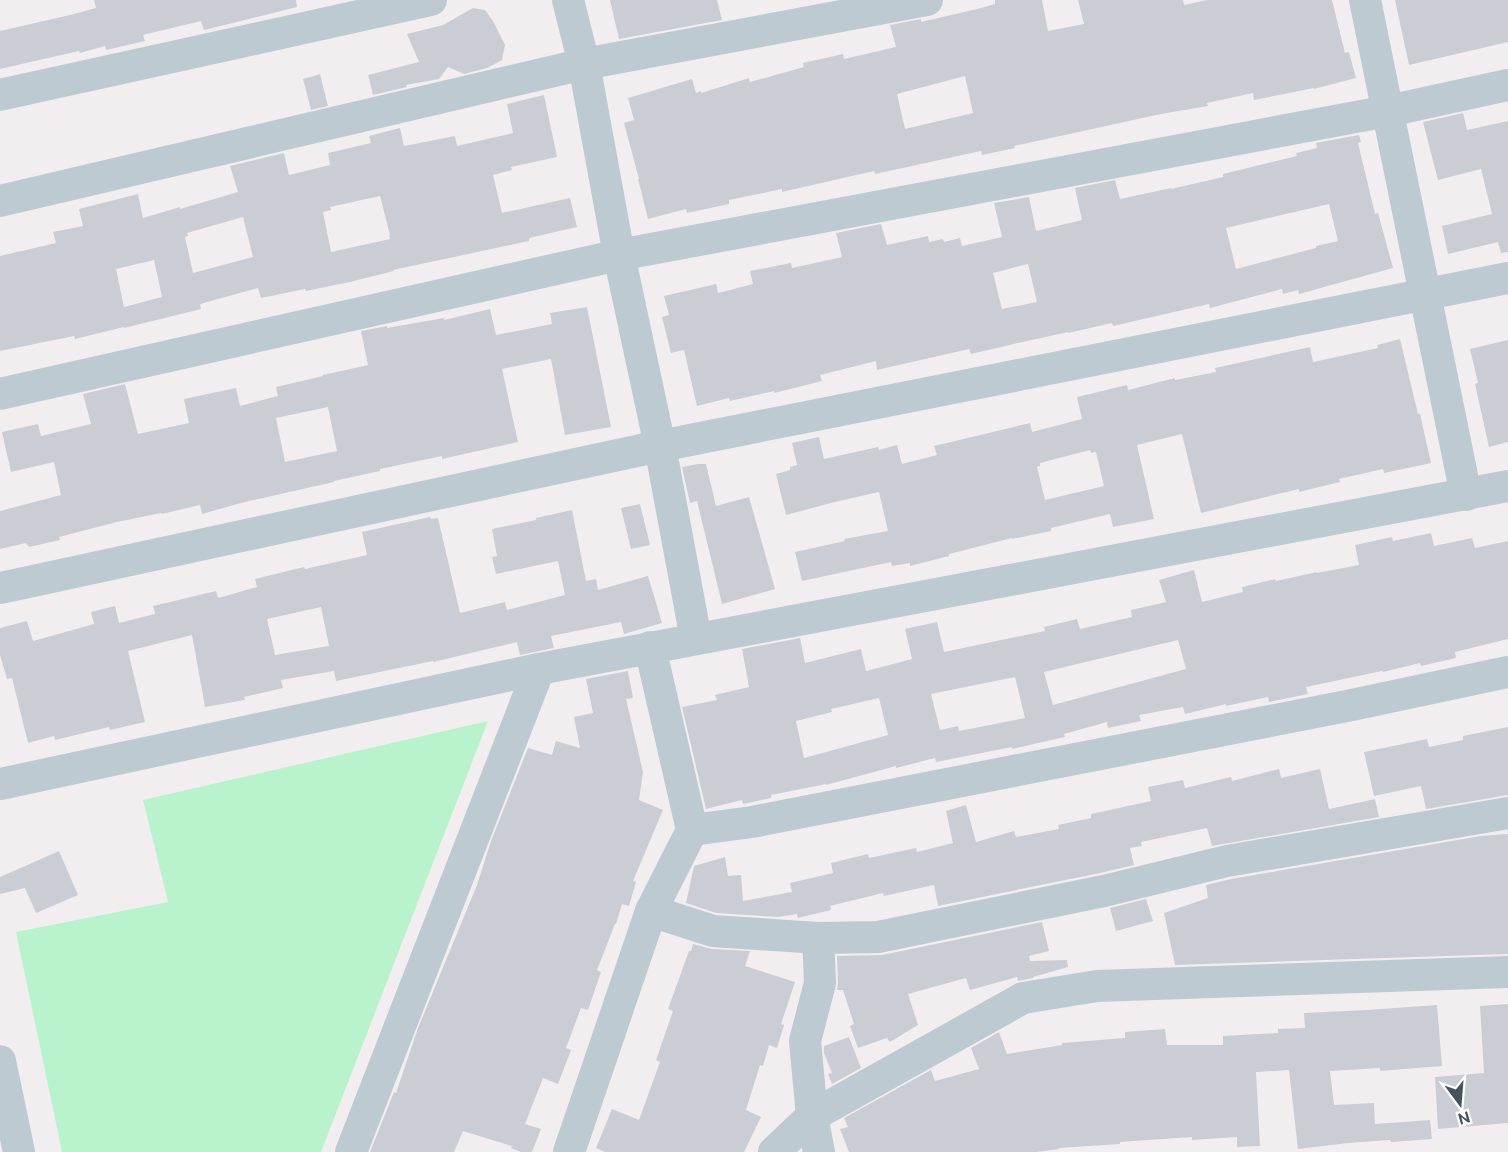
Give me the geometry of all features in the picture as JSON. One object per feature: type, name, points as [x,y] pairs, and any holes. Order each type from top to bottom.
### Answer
[{"type":"street","points":[[0,95],[431,0]]},
{"type":"street","points":[[568,0],[584,64],[619,255],[660,446],[696,639]]},
{"type":"street","points":[[0,201],[584,64],[927,0]]},
{"type":"street","points":[[1365,0],[1466,495]]},
{"type":"street","points":[[0,394],[619,255],[1388,111],[1508,85]]},
{"type":"street","points":[[0,588],[660,446],[1508,278]]},
{"type":"street","points":[[0,784],[650,647],[1508,486]]},
{"type":"street","points":[[569,1152],[651,911],[692,830],[650,647]]},
{"type":"street","points":[[351,1152],[539,669]]},
{"type":"street","points":[[692,830],[764,820],[1347,706],[1508,672]]},
{"type":"street","points":[[651,911],[713,931],[818,938],[878,937],[1104,891],[1227,861],[1508,813]]},
{"type":"street","points":[[818,938],[820,983],[805,1041],[812,1116],[819,1152]]},
{"type":"street","points":[[774,1152],[812,1116],[1023,998],[1096,986],[1508,972]]},
{"type":"street","points":[[1,1066],[11,1138]]},
{"type":"green space","points":[[488,721],[321,1152],[62,1152],[16,932],[168,902],[143,800]]},
{"type":"building","points":[[94,0],[296,0],[297,7],[204,30],[201,21],[143,35],[145,41],[106,50],[105,46],[80,53],[79,51],[0,69],[0,31],[96,8]]},
{"type":"building","points":[[610,0],[717,0],[722,20],[619,39]]},
{"type":"building","points":[[995,0],[1042,0],[1048,31],[1084,24],[1078,0],[1183,0],[1184,5],[1207,0],[1332,0],[1345,53],[1349,52],[1356,78],[1314,89],[1254,100],[1253,93],[1207,103],[1208,106],[1161,114],[982,155],[981,151],[875,174],[874,171],[782,192],[782,189],[729,200],[729,204],[687,213],[686,209],[648,219],[624,123],[634,120],[628,98],[692,79],[696,93],[701,91],[701,93],[749,78],[750,82],[804,67],[803,63],[843,54],[844,59],[896,47],[890,25],[921,19],[921,22],[995,4]],"holes":[[[965,76],[973,113],[905,129],[897,94]]]},
{"type":"building","points":[[1395,0],[1508,0],[1508,42],[1409,65]]},
{"type":"building","points":[[473,8],[485,10],[493,21],[505,45],[502,60],[487,68],[464,74],[448,67],[439,79],[406,85],[407,87],[373,95],[368,75],[419,62],[407,34],[443,25]]},
{"type":"building","points":[[320,74],[328,106],[311,110],[303,79]]},
{"type":"building","points":[[544,95],[557,157],[511,167],[512,170],[493,175],[502,213],[570,198],[577,227],[529,238],[529,241],[306,291],[305,289],[261,298],[258,288],[200,304],[201,309],[124,328],[75,339],[74,336],[0,351],[0,256],[56,243],[53,232],[83,226],[79,209],[138,194],[143,218],[180,207],[180,209],[238,192],[230,166],[284,153],[289,175],[330,165],[328,153],[371,143],[369,136],[400,128],[404,146],[455,136],[457,146],[513,133],[507,104]],"holes":[[[380,196],[390,239],[331,252],[323,212],[331,210],[330,207]],[[243,217],[253,257],[193,273],[185,237],[188,236],[187,233]],[[154,260],[162,297],[124,307],[116,269]]]},
{"type":"building","points":[[1463,113],[1467,130],[1508,121],[1508,252],[1501,253],[1498,242],[1448,254],[1442,226],[1492,214],[1481,169],[1438,180],[1423,122]]},
{"type":"building","points":[[1359,135],[1361,142],[1358,143],[1375,214],[1378,213],[1393,268],[1299,294],[1298,290],[1283,294],[1282,289],[1210,308],[1209,304],[971,354],[969,349],[877,370],[876,361],[820,375],[822,381],[774,393],[774,391],[730,401],[729,398],[697,406],[684,350],[671,353],[662,317],[669,315],[664,296],[716,284],[718,293],[753,284],[750,271],[791,263],[792,268],[842,257],[836,233],[881,224],[887,245],[928,236],[929,242],[943,239],[944,242],[960,238],[962,246],[1002,237],[994,203],[1029,197],[1036,231],[1082,220],[1075,188],[1115,180],[1120,199],[1223,177],[1223,174],[1297,156],[1296,153],[1317,148],[1316,143]],"holes":[[[1329,204],[1338,241],[1236,269],[1226,228]],[[1028,264],[1037,302],[1002,309],[993,273]]]},
{"type":"building","points":[[587,307],[611,427],[565,435],[551,359],[502,369],[518,442],[442,459],[442,456],[380,469],[380,471],[202,514],[200,505],[117,522],[29,547],[26,543],[0,549],[0,511],[61,495],[54,462],[11,472],[2,432],[38,424],[41,436],[91,424],[83,394],[125,384],[138,434],[189,423],[184,399],[236,388],[240,406],[278,396],[276,387],[368,365],[361,331],[444,318],[444,320],[490,309],[496,335],[552,324],[550,313]],"holes":[[[328,407],[337,451],[285,462],[276,418]]]},
{"type":"building","points":[[1400,339],[1431,463],[1384,473],[1383,469],[1339,479],[1340,482],[1299,492],[1299,489],[1201,513],[1182,434],[1137,445],[1154,519],[1113,527],[1110,514],[1051,528],[1051,531],[949,554],[949,556],[910,566],[910,563],[892,566],[891,562],[802,581],[795,552],[845,541],[844,539],[888,531],[879,492],[786,515],[776,474],[790,470],[790,467],[797,465],[792,443],[819,437],[824,459],[897,445],[902,464],[937,455],[934,446],[1030,423],[1032,432],[1082,419],[1077,397],[1127,385],[1128,390],[1175,378],[1175,380],[1216,372],[1215,368],[1310,347],[1313,362],[1378,348],[1377,345]],"holes":[[[1090,450],[1091,453],[1096,452],[1104,486],[1045,500],[1037,467],[1040,463]]]},
{"type":"building","points":[[1508,340],[1508,442],[1489,447],[1470,349]]},
{"type":"building","points":[[706,464],[716,506],[749,497],[775,589],[722,604],[697,501],[690,503],[682,467]]},
{"type":"building","points":[[640,504],[650,545],[631,549],[621,508]]},
{"type":"building","points":[[572,510],[586,581],[596,579],[598,590],[648,576],[662,623],[624,634],[621,622],[551,636],[554,648],[520,655],[517,642],[433,662],[336,681],[334,671],[281,680],[283,688],[244,697],[245,700],[205,707],[192,635],[128,651],[145,722],[110,730],[109,727],[55,740],[54,736],[28,743],[12,678],[7,679],[0,655],[0,628],[27,621],[33,641],[94,624],[91,612],[115,606],[119,623],[155,614],[153,606],[216,591],[218,598],[257,587],[255,579],[367,555],[362,532],[430,517],[431,519],[438,518],[460,613],[505,602],[507,610],[565,595],[558,561],[496,574],[492,557],[497,556],[492,529],[536,520],[536,518]],"holes":[[[321,607],[329,646],[275,655],[267,619]]]},
{"type":"building","points":[[1431,533],[1434,546],[1472,538],[1475,548],[1508,541],[1508,639],[1455,652],[1456,658],[1421,666],[1420,663],[1306,687],[1308,694],[1269,702],[1268,697],[1185,714],[1183,707],[1139,715],[1141,721],[1108,728],[1107,722],[1064,734],[1065,737],[1012,749],[1012,747],[936,762],[935,758],[826,785],[771,795],[771,798],[743,804],[742,800],[706,809],[682,707],[717,700],[715,695],[749,687],[742,649],[800,638],[805,663],[861,649],[866,671],[912,659],[905,629],[937,622],[944,652],[1045,631],[1044,627],[1077,619],[1080,629],[1132,617],[1131,610],[1166,602],[1159,580],[1194,570],[1202,602],[1243,592],[1242,587],[1275,579],[1276,581],[1359,565],[1355,545],[1392,537],[1393,541]],"holes":[[[1178,640],[1186,669],[1053,705],[1044,672]],[[1015,677],[1025,718],[959,731],[958,726],[940,730],[931,694]],[[879,698],[888,735],[804,758],[796,721],[832,712],[831,709]]]},
{"type":"building","points":[[628,671],[633,698],[626,699],[643,772],[639,800],[663,810],[633,881],[636,882],[629,906],[622,904],[597,970],[601,972],[588,1010],[581,1008],[566,1048],[571,1050],[558,1084],[543,1078],[525,1124],[541,1129],[532,1152],[521,1152],[511,1148],[512,1146],[463,1131],[454,1152],[370,1152],[394,1092],[396,1093],[418,1028],[477,885],[491,841],[528,748],[552,755],[556,741],[580,748],[574,717],[593,713],[586,679]]},
{"type":"building","points":[[1508,727],[1508,795],[1426,809],[1421,786],[1374,796],[1364,752],[1427,739],[1429,747],[1463,740],[1463,736]]},
{"type":"building","points":[[1279,769],[1281,778],[1320,769],[1329,809],[1375,799],[1379,817],[1212,846],[1207,828],[1141,842],[1142,846],[1130,848],[1134,865],[938,906],[934,885],[884,896],[883,893],[830,906],[831,910],[798,918],[797,914],[778,917],[716,913],[686,903],[694,866],[725,857],[728,876],[741,875],[743,901],[792,892],[790,883],[833,873],[831,863],[868,854],[869,858],[916,848],[917,852],[953,843],[946,811],[966,805],[976,842],[1014,831],[1016,837],[1059,829],[1058,825],[1091,818],[1091,814],[1151,801],[1148,787],[1183,780],[1185,788],[1231,777],[1232,781]]},
{"type":"building","points":[[1508,834],[1508,954],[1175,965],[1164,913],[1208,898],[1206,885],[1481,836]]},
{"type":"building","points":[[59,851],[78,895],[36,913],[25,888],[0,894],[0,877]]},
{"type":"building","points":[[1146,899],[1153,921],[1116,931],[1110,908]]},
{"type":"building","points":[[1042,922],[1049,951],[1029,956],[1030,961],[1067,960],[1068,967],[1033,978],[1018,981],[1017,977],[970,990],[966,978],[908,994],[918,1025],[890,1042],[887,1038],[858,1048],[850,1026],[854,1024],[843,990],[837,990],[837,956],[882,955]]},
{"type":"building","points":[[693,944],[712,949],[750,951],[745,966],[795,982],[781,1024],[784,1025],[777,1048],[769,1045],[763,1066],[760,1065],[746,1110],[761,1117],[744,1152],[605,1152],[596,1148],[612,1109],[639,1120],[660,1062],[656,1060],[673,1011],[668,1009]]},
{"type":"building","points":[[1508,1004],[1508,1123],[1438,1129],[1435,1077],[1484,1073],[1480,1006]]},
{"type":"building","points":[[1437,1005],[1442,1066],[1380,1071],[1380,1068],[1330,1071],[1334,1105],[1374,1103],[1375,1124],[1430,1120],[1432,1139],[1348,1143],[1298,1149],[1289,1070],[1256,1072],[1260,1146],[1237,1147],[1237,1137],[1192,1140],[1192,1137],[1120,1142],[1120,1144],[1059,1148],[1036,1152],[849,1152],[840,1129],[848,1127],[844,1118],[931,1070],[935,1081],[979,1069],[971,1048],[999,1032],[1007,1054],[1062,1045],[1062,1043],[1125,1038],[1125,1032],[1165,1029],[1167,1045],[1223,1045],[1223,1036],[1278,1033],[1278,1029],[1305,1028],[1304,1013]]},
{"type":"building","points":[[849,1037],[861,1068],[832,1084],[828,1074],[832,1073],[824,1053],[824,1046]]}]
